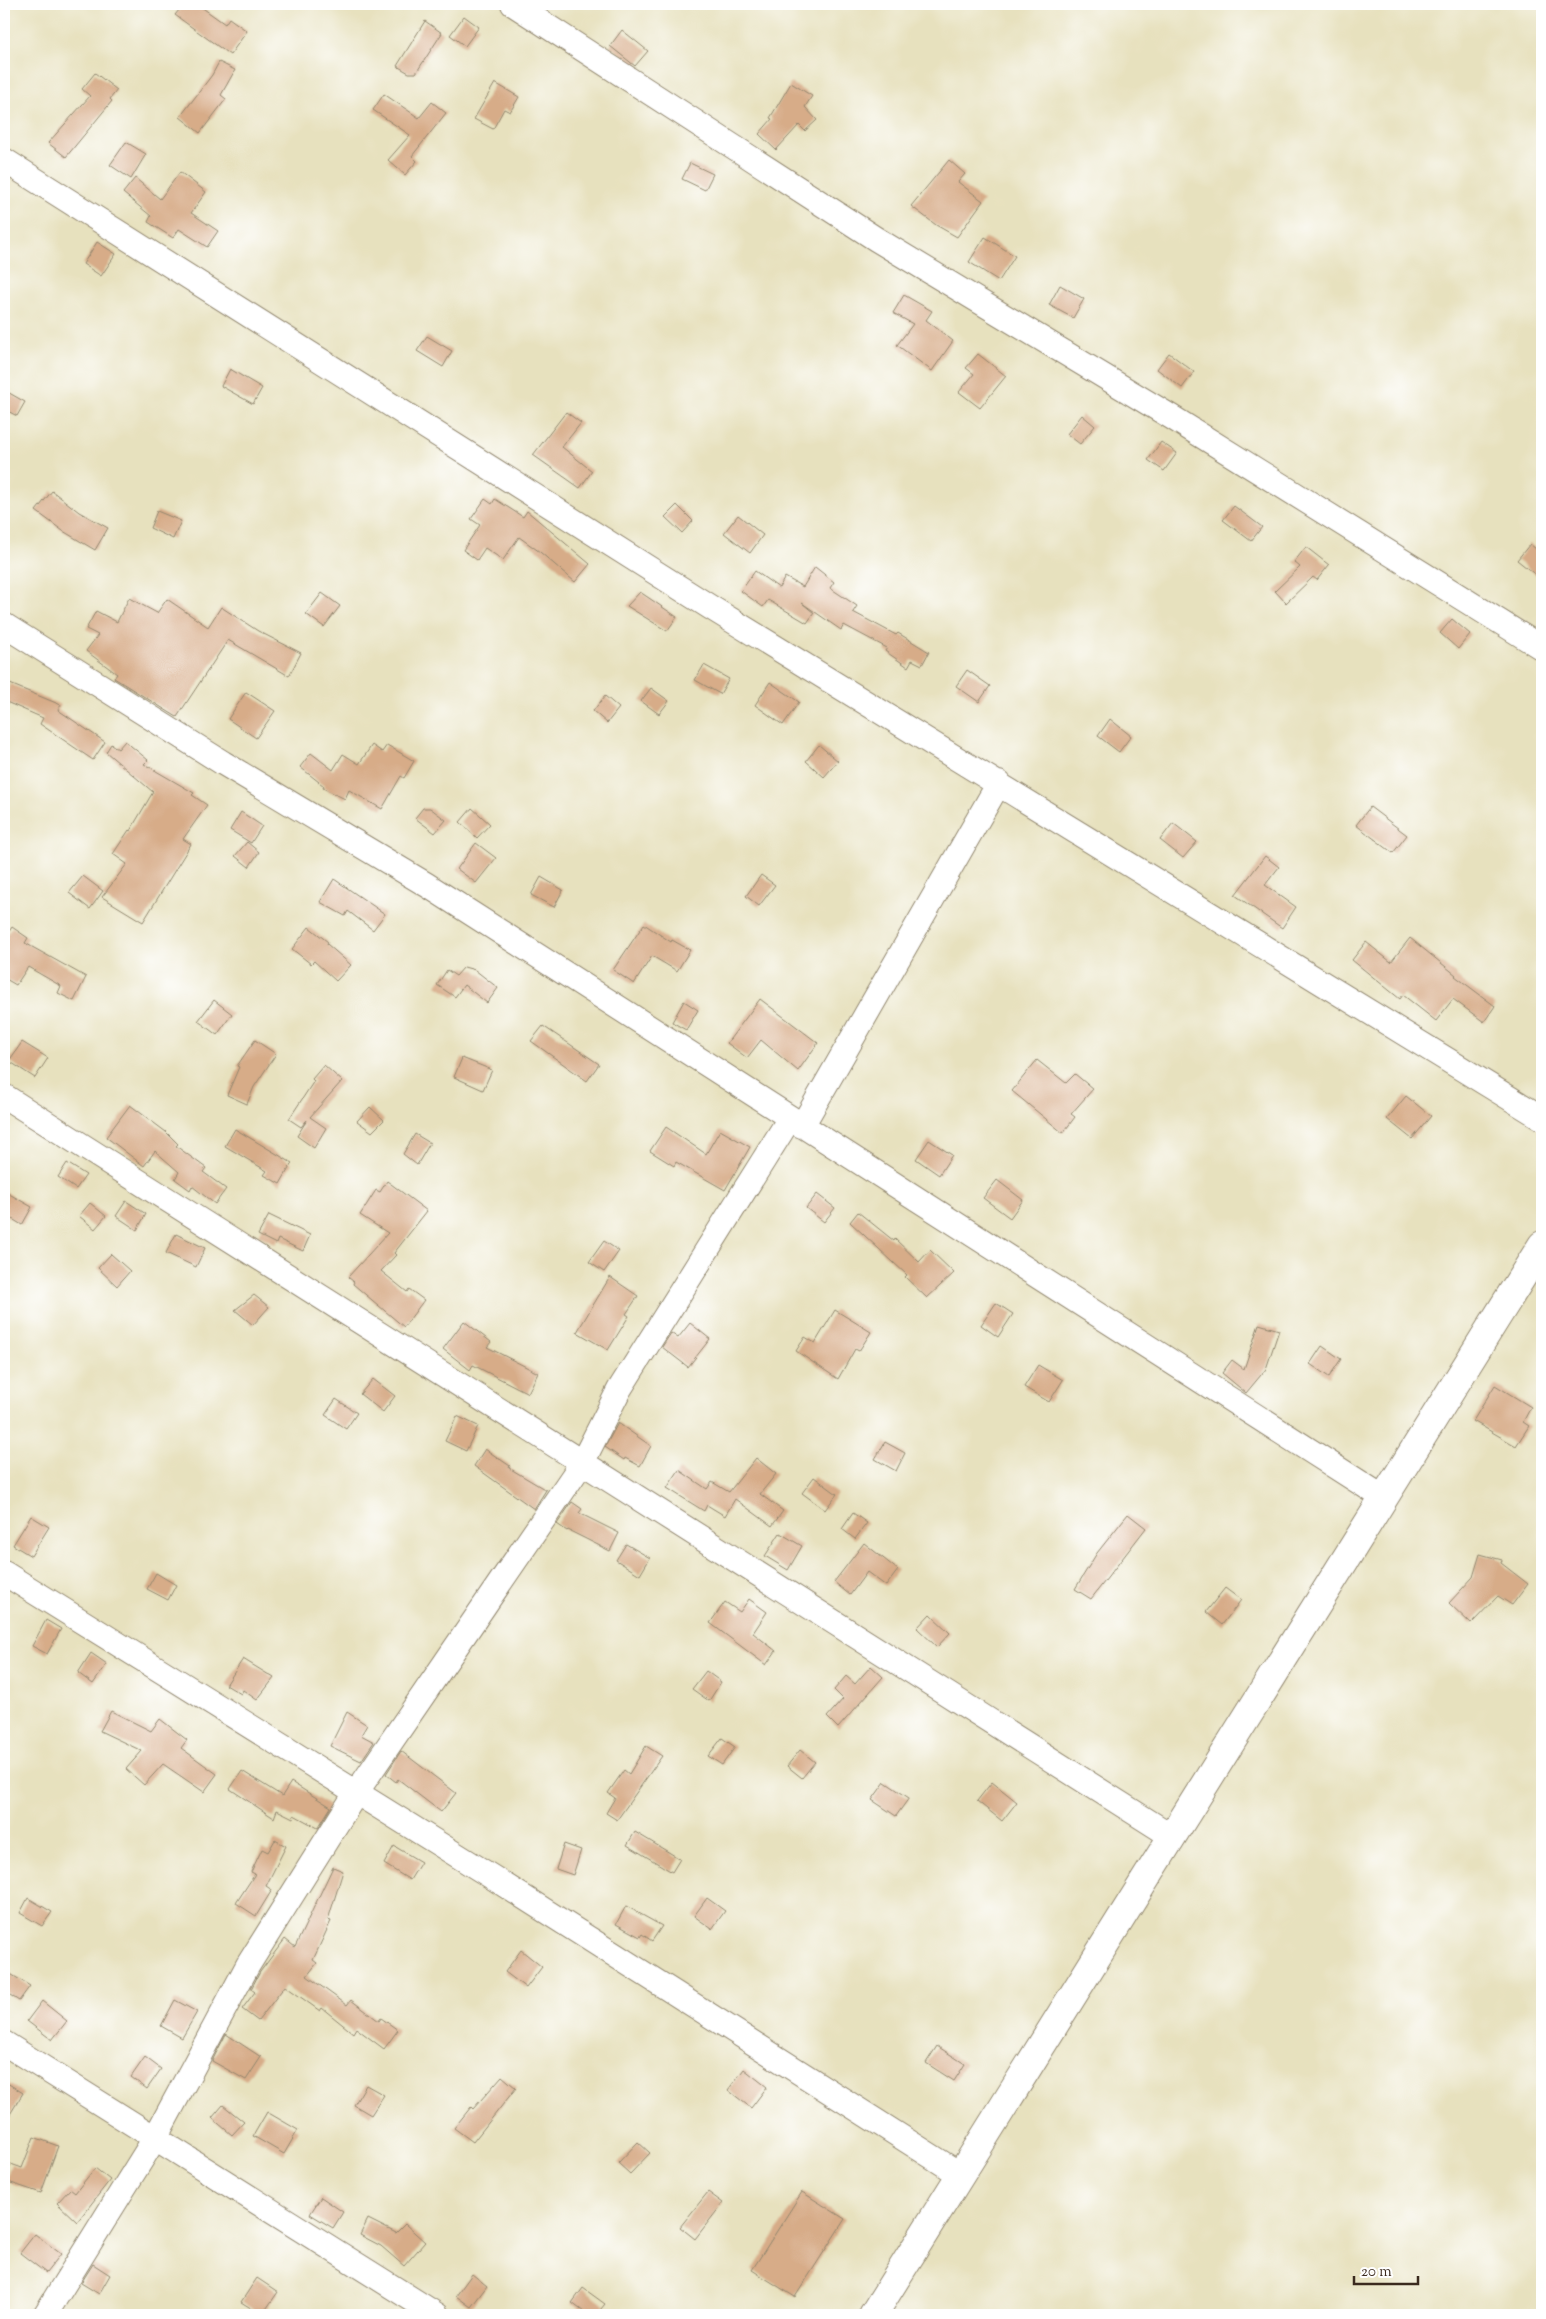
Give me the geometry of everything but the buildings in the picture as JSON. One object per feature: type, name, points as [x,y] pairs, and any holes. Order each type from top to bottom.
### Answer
[{"type":"main road","points":[[873,2315],[1542,1245]]},
{"type":"street","points":[[513,4],[876,239],[1173,418],[1542,648]]},
{"type":"street","points":[[4,160],[710,607],[1542,1118]]},
{"type":"street","points":[[4,625],[223,763],[427,885],[1384,1498]]},
{"type":"street","points":[[45,2315],[155,2138],[248,1965],[356,1793],[582,1463],[619,1390],[796,1122],[999,783]]},
{"type":"street","points":[[4,1096],[1173,1837]]},
{"type":"street","points":[[4,1573],[961,2175]]},
{"type":"street","points":[[4,2043],[438,2315]]}]
